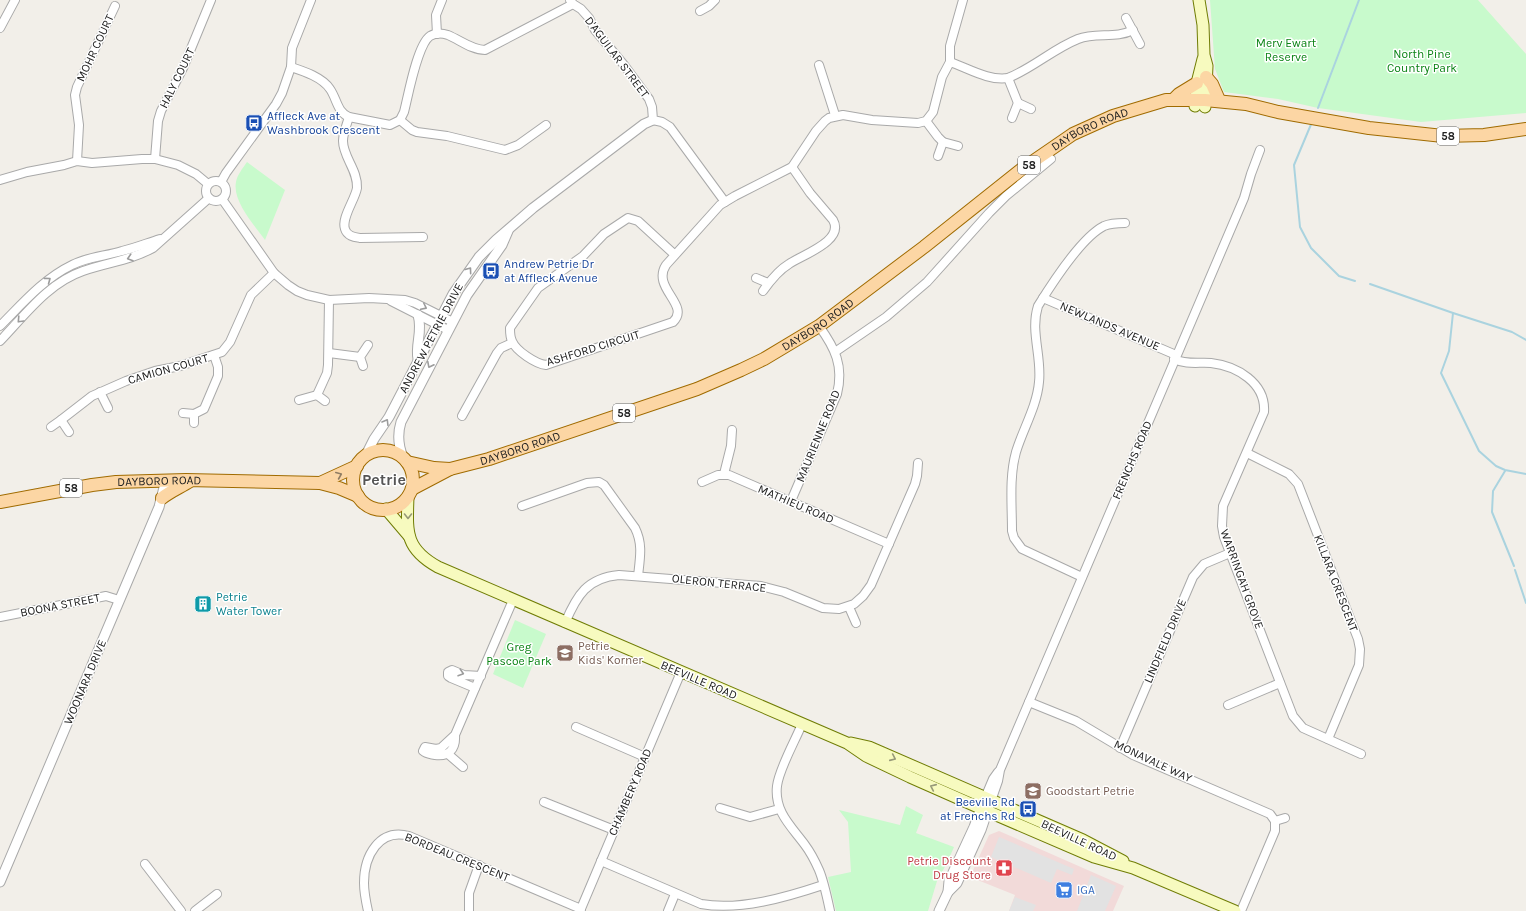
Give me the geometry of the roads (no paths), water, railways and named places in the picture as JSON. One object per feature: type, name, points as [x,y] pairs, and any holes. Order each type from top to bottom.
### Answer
[{"type":"main road","points":[[1199,0],[1203,25],[1204,55],[1207,66],[1201,80],[1200,103]]},
{"type":"main road","points":[[1174,99],[1179,94],[1201,80]]},
{"type":"main road","points":[[1201,80],[1212,84],[1219,100]]},
{"type":"main road","name":"DAYBORO ROAD","points":[[410,492],[450,469],[489,459],[697,388],[764,359],[819,326],[924,247],[1022,169],[1073,134],[1100,121],[1158,102],[1174,99],[1261,112],[1278,112]]},
{"type":"main road","name":"DAYBORO ROAD","points":[[1146,107],[1219,100],[1370,128],[1442,136],[1484,135],[1526,128]]},
{"type":"main road","name":"58","points":[[357,466],[366,456],[375,451],[385,450],[395,452],[405,460]]},
{"type":"main road","points":[[405,460],[412,472],[413,477],[410,492]]},
{"type":"main road","name":"DAYBORO ROAD","points":[[405,460],[434,468],[450,469]]},
{"type":"main road","points":[[357,466],[354,474],[354,483],[358,496]]},
{"type":"main road","name":"DAYBORO ROAD","points":[[320,483],[357,466]]},
{"type":"main road","name":"DAYBORO ROAD","points":[[0,502],[92,485],[166,480],[320,483],[339,488],[358,496]]},
{"type":"main road","points":[[142,481],[156,493],[161,501],[171,491],[182,487],[191,480]]},
{"type":"main road","name":"58","points":[[358,496],[368,505],[386,509],[393,508],[400,504],[410,492]]},
{"type":"main road","name":"BEEVILLE ROAD","points":[[409,536],[410,492]]},
{"type":"main road","name":"BEEVILLE ROAD","points":[[386,509],[409,536],[415,550],[425,559],[447,571],[847,743],[873,759],[986,805],[1082,840],[1119,858],[1133,868],[1235,911]]},
{"type":"street","points":[[0,28],[15,0]]},
{"type":"street","name":"HALY COURT","points":[[155,159],[158,122],[161,111],[183,68],[211,0]]},
{"type":"street","points":[[221,182],[228,169],[276,104],[282,93],[291,67],[292,48],[311,0]]},
{"type":"street","points":[[437,34],[436,15],[442,0]]},
{"type":"street","points":[[700,11],[716,0]]},
{"type":"street","points":[[764,291],[768,283],[790,263],[806,255],[832,238],[836,230],[836,224],[810,193],[792,167],[820,126],[825,121],[835,116],[851,116],[872,120],[918,123],[926,120],[933,112],[942,77],[950,62],[950,46],[963,0]]},
{"type":"street","points":[[291,67],[314,77],[326,85],[330,89],[340,111],[349,117],[390,125],[400,120],[404,112],[419,55],[427,38],[437,34],[447,35],[480,50],[485,50],[571,2]]},
{"type":"street","name":"D'AGUILAR STREET","points":[[571,2],[589,18],[595,30],[624,65],[649,99],[652,107],[653,120]]},
{"type":"street","name":"MOHR COURT","points":[[77,161],[79,125],[75,99],[77,86],[115,6]]},
{"type":"street","points":[[1126,18],[1140,44]]},
{"type":"street","points":[[950,62],[994,79],[1008,78],[1062,46],[1080,38],[1095,35],[1117,35],[1133,30]]},
{"type":"street","points":[[819,65],[835,116]]},
{"type":"street","points":[[1008,78],[1018,103],[1031,109]]},
{"type":"street","points":[[1012,118],[1018,103]]},
{"type":"street","points":[[349,117],[343,139],[343,145],[355,173],[357,182],[356,190],[345,220],[345,229],[354,237],[360,238],[422,237]]},
{"type":"street","points":[[400,120],[416,132],[447,136],[505,150],[518,145],[546,125]]},
{"type":"street","points":[[653,120],[662,122],[670,127],[725,202]]},
{"type":"street","name":"ANDREW PETRIE DRIVE","points":[[366,456],[374,439],[389,417],[453,294],[471,266],[487,248],[533,208],[644,124],[653,120]]},
{"type":"street","points":[[926,120],[943,142],[958,146]]},
{"type":"street","points":[[938,156],[943,142]]},
{"type":"street","name":"FRENCHS ROAD","points":[[939,911],[948,892],[949,881],[998,781],[1000,770],[1244,198],[1260,150]]},
{"type":"street","points":[[0,180],[27,172],[77,161],[92,163],[155,159],[178,165],[196,174],[208,184]]},
{"type":"street","name":"DAYBORO ROAD","points":[[835,352],[886,317],[915,293],[993,208],[1051,159]]},
{"type":"street","name":"ASHFORD CIRCUIT","points":[[512,343],[534,362],[546,365],[673,322],[677,317],[678,310],[663,283],[662,276],[664,268],[715,210],[725,202],[792,167]]},
{"type":"street","points":[[214,181],[221,182],[226,190],[222,199],[215,201],[209,198],[206,190],[208,184],[214,181]]},
{"type":"street","points":[[0,341],[46,293],[58,284],[84,270],[130,259],[153,248],[162,238],[209,198]]},
{"type":"street","points":[[222,199],[274,272],[297,291],[329,300],[369,298],[405,300],[451,326]]},
{"type":"street","points":[[462,416],[497,353],[501,348],[512,343],[510,328],[538,288],[583,256],[599,238],[628,218],[638,221],[675,255]]},
{"type":"street","points":[[1082,576],[1022,549],[1014,538],[1012,531],[1011,474],[1016,452],[1037,393],[1039,381],[1035,320],[1038,306],[1088,238],[1105,226],[1125,223]]},
{"type":"street","name":"ANDREW PETRIE DRIVE","points":[[405,460],[399,448],[398,439],[401,422],[473,286],[502,244],[509,230]]},
{"type":"street","points":[[0,326],[40,286],[61,270],[81,262],[140,246],[162,238]]},
{"type":"street","name":"CAMION COURT","points":[[51,427],[100,392],[154,371],[180,366],[222,352],[228,347],[251,295],[274,272]]},
{"type":"street","points":[[756,278],[768,283]]},
{"type":"street","name":"NEWLANDS AVENUE","points":[[1044,298],[1175,357]]},
{"type":"street","points":[[317,395],[327,373],[329,353],[329,300]]},
{"type":"street","points":[[388,300],[418,315],[440,320]]},
{"type":"street","points":[[418,315],[421,326],[416,351],[418,359]]},
{"type":"street","name":"MAURIENNE ROAD","points":[[791,502],[837,394],[840,376],[835,352],[819,326]]},
{"type":"street","points":[[360,357],[368,345]]},
{"type":"street","points":[[329,353],[360,357]]},
{"type":"street","name":"CAMION COURT","points":[[183,413],[194,419],[204,408],[218,376],[218,367],[214,355]]},
{"type":"street","points":[[360,357],[363,366]]},
{"type":"street","name":"WARRINGAH GROVE","points":[[1175,357],[1181,362],[1212,363],[1230,368],[1244,375],[1257,386],[1263,398],[1264,412],[1223,506],[1222,526],[1224,538],[1293,716],[1303,728],[1361,754]]},
{"type":"street","points":[[100,392],[108,408]]},
{"type":"street","points":[[299,400],[317,395]]},
{"type":"street","points":[[317,395],[325,401]]},
{"type":"street","points":[[61,420],[69,432]]},
{"type":"street","points":[[702,482],[724,474],[731,446],[732,430]]},
{"type":"street","name":"KILLARA CRESCENT","points":[[1247,453],[1289,474],[1298,484],[1358,639],[1360,649],[1359,665],[1328,739]]},
{"type":"street","points":[[856,623],[849,607],[868,591],[915,484],[918,463]]},
{"type":"street","name":"MATHIEU ROAD","points":[[724,474],[889,544]]},
{"type":"street","points":[[522,506],[600,479],[638,535],[641,552],[638,576]]},
{"type":"street","name":"WOONARA DRIVE","points":[[0,882],[161,501],[166,480]]},
{"type":"street","name":"LINDFIELD DRIVE","points":[[1120,748],[1193,576],[1204,564],[1230,553]]},
{"type":"street","name":"OLERON TERRACE","points":[[565,622],[577,597],[594,581],[611,575],[762,586],[784,592],[823,608],[833,609],[849,607]]},
{"type":"street","name":"BOONA STREET","points":[[0,617],[106,596],[119,600]]},
{"type":"street","points":[[455,735],[456,740],[448,754],[441,756],[426,754],[419,748],[442,748],[455,735],[513,600]]},
{"type":"street","points":[[475,688],[451,678],[448,676],[448,672],[452,670],[464,675],[481,676]]},
{"type":"street","name":"CHAMBERY ROAD","points":[[580,910],[681,672]]},
{"type":"street","points":[[1228,705],[1280,683]]},
{"type":"street","name":"MONAVALE WAY","points":[[1029,702],[1076,721],[1133,755],[1267,812],[1275,821]]},
{"type":"street","points":[[802,724],[777,786],[777,796],[784,818],[806,846],[819,871],[830,911]]},
{"type":"street","points":[[576,727],[645,757]]},
{"type":"street","points":[[448,754],[464,767]]},
{"type":"street","points":[[544,802],[614,830]]},
{"type":"street","points":[[720,808],[750,817],[780,809]]},
{"type":"street","points":[[1241,911],[1275,831],[1275,821],[1285,818]]},
{"type":"street","name":"BORDEAU CRESCENT","points":[[368,911],[364,883],[370,855],[375,846],[388,836],[402,834],[479,865],[580,910]]},
{"type":"street","points":[[601,861],[675,894],[710,906],[718,907],[747,908],[823,885]]},
{"type":"street","points":[[144,864],[181,911]]},
{"type":"street","points":[[469,911],[469,893],[479,865]]},
{"type":"street","points":[[195,911],[217,894]]},
{"type":"street","points":[[668,911],[675,894]]},
{"type":"waterway","points":[[1318,108],[1359,0]]},
{"type":"waterway","points":[[1312,122],[1294,165],[1300,227],[1311,248],[1339,276],[1355,281]]},
{"type":"waterway","points":[[1370,284],[1512,332],[1526,340]]},
{"type":"waterway","points":[[1453,313],[1449,351],[1441,373],[1479,451],[1496,466],[1505,470],[1526,474]]},
{"type":"waterway","points":[[1505,471],[1493,491],[1492,512],[1514,566]]},
{"type":"waterway","points":[[1515,570],[1526,603]]},
{"type":"place","name":"Affleck Ave at Washbrook Crescent","points":[[254,123]]},
{"type":"place","name":"Andrew Petrie Dr at Affleck Avenue","points":[[491,271]]},
{"type":"place","name":"Petrie Water Tower","points":[[203,604]]},
{"type":"place","name":"Petrie Kids' Korner","points":[[565,653]]},
{"type":"place","name":"Goodstart Petrie","points":[[1033,791]]},
{"type":"place","name":"Beeville Rd at Frenchs Rd","points":[[1028,809]]},
{"type":"place","name":"Petrie Discount Drug Store","points":[[1004,868]]},
{"type":"place","name":"IGA","points":[[1064,890]]},
{"type":"district","name":"Petrie","points":[[384,479]]},
{"type":"park label","name":"Merv Ewart Reserve","points":[[1286,50]]},
{"type":"park label","name":"North Pine Country Park","points":[[1422,61]]},
{"type":"park label","name":"Greg Pascoe Park","points":[[519,654]]}]
